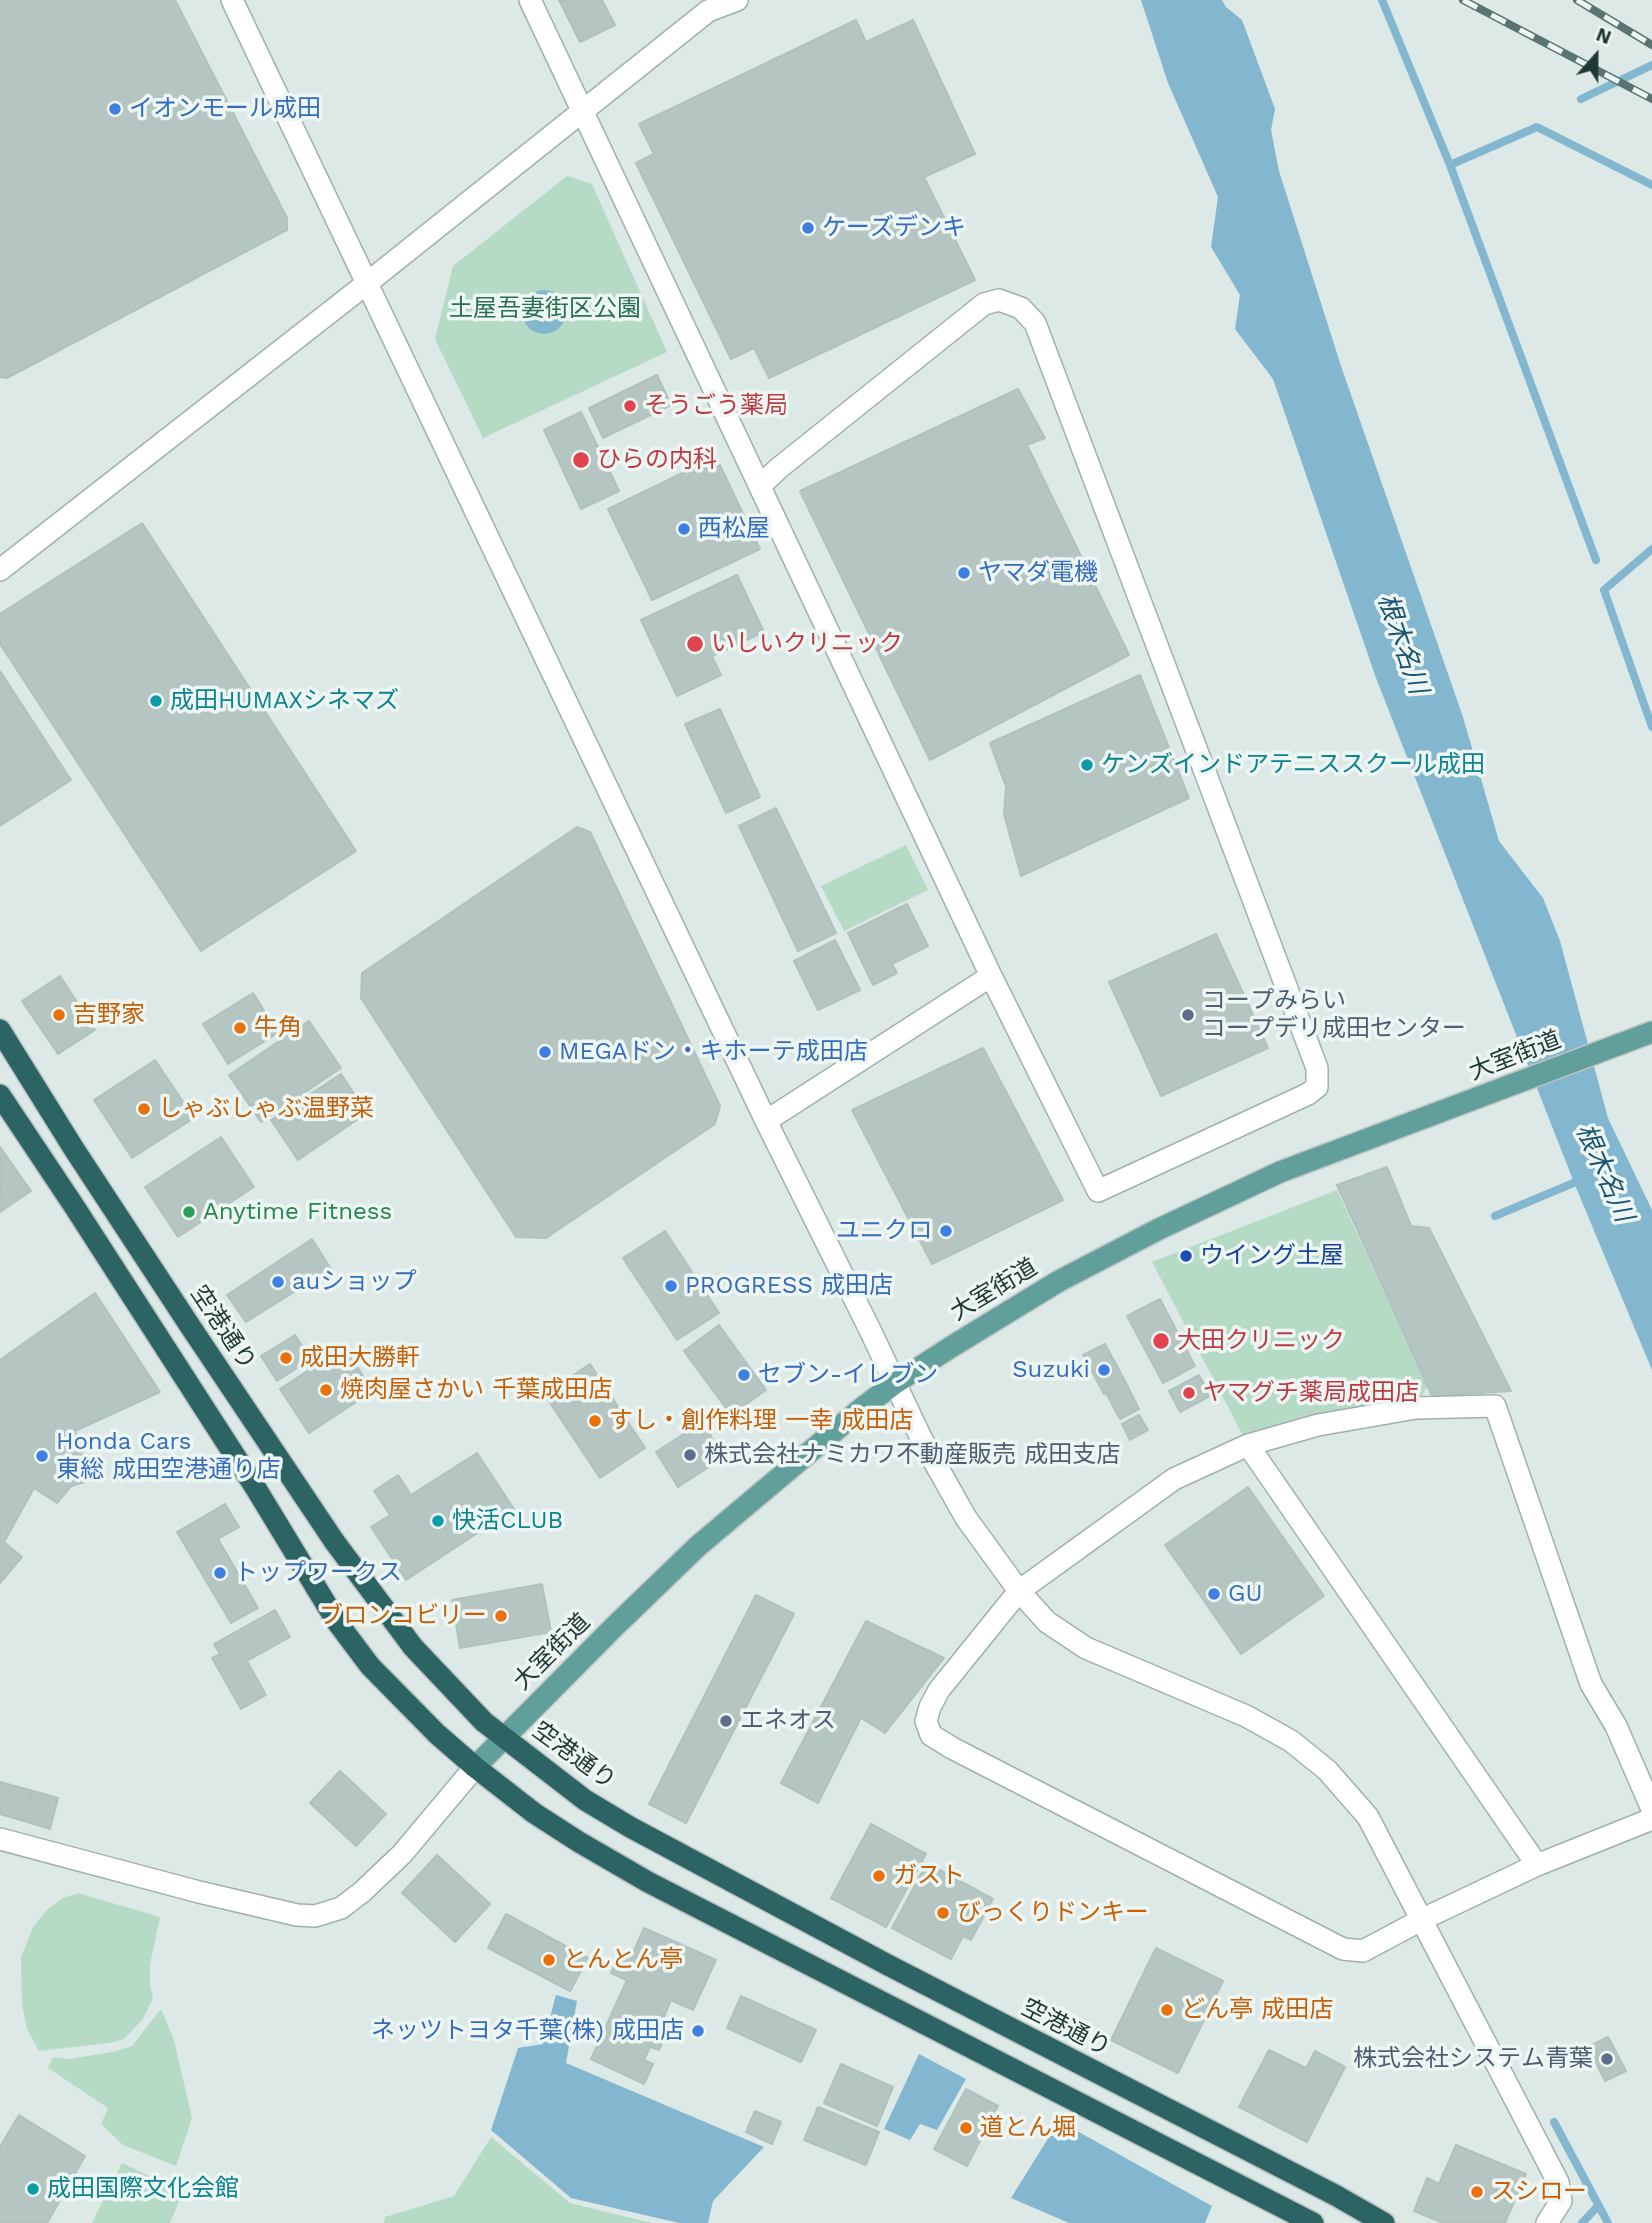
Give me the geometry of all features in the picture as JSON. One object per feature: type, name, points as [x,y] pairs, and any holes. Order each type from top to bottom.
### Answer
[{"type":"highway","name":"空港通り","points":[[0,1030],[74,1149],[334,1541],[414,1647],[484,1722],[585,1800],[630,1827],[900,1971],[1335,2194],[1384,2223]]},
{"type":"highway","points":[[0,1095],[75,1206],[255,1487],[337,1622],[370,1666],[475,1768],[534,1813],[648,1882],[1312,2223]]},
{"type":"main road","name":"大室街道","points":[[475,1768],[698,1546],[894,1384],[1059,1281],[1159,1229],[1280,1172],[1652,1032]]},
{"type":"street","points":[[232,0],[766,1121],[922,1440],[967,1518],[1019,1591],[1047,1622],[1086,1648],[1246,1716],[1291,1741],[1327,1770],[1368,1817],[1558,2182],[1560,2201],[1547,2223]]},
{"type":"street","points":[[530,0],[991,976],[1098,1191],[1308,1094],[1317,1087],[1317,1068],[1035,323],[1021,308],[999,300],[984,304],[761,485]]},
{"type":"street","points":[[0,570],[583,112],[711,5],[737,0]]},
{"type":"street","points":[[766,1121],[991,976]]},
{"type":"street","points":[[1652,1809],[1616,1726],[1591,1684],[1495,1406],[1416,1408],[1318,1424],[1248,1445],[1174,1479],[1019,1591],[939,1690],[926,1721],[931,1735],[1343,1949],[1363,1951],[1423,1919],[1537,1865],[1652,1819]]},
{"type":"street","points":[[1248,1445],[1537,1865]]},
{"type":"street","points":[[0,1839],[200,1892],[297,1915],[315,1916],[341,1908],[362,1892],[402,1853],[475,1768]]},
{"type":"green space","name":"土屋吾妻街区公園","points":[[567,176],[592,184],[667,352],[483,438],[435,339],[453,266]]},
{"type":"green space","points":[[906,845],[928,890],[844,931],[821,886]]},
{"type":"green space","points":[[1337,1190],[1427,1386],[1416,1408],[1248,1445],[1152,1262]]},
{"type":"green space","points":[[78,1893],[160,1917],[150,1965],[153,1998],[143,2019],[124,2039],[39,2051],[27,2029],[22,2004],[21,1957],[33,1927],[48,1909],[63,1898]]},
{"type":"green space","points":[[161,2009],[174,2040],[192,2118],[176,2166],[123,2145],[101,2124],[108,2108],[48,2068],[53,2057],[69,2059],[132,2046]]},
{"type":"green space","points":[[491,2137],[570,2203],[652,2223],[384,2223],[385,2217],[454,2196]]},
{"type":"green space","points":[[122,2163],[164,2183],[179,2201],[170,2223],[92,2223]]},
{"type":"water","name":"根木名川","points":[[1141,0],[1222,0],[1226,7],[1242,20],[1275,109],[1271,130],[1279,171],[1341,366],[1463,717],[1499,841],[1543,898],[1560,941],[1608,1118],[1652,1210],[1652,1370],[1575,1185],[1376,678],[1273,379],[1235,329],[1240,295],[1211,247],[1218,197],[1168,83]]},
{"type":"water","points":[[544,290],[559,297],[566,312],[559,327],[544,334],[529,327],[522,312],[529,297]]},
{"type":"water","points":[[556,1995],[577,2001],[566,2063],[764,2147],[713,2201],[708,2223],[679,2223],[571,2198],[491,2130],[518,2048],[543,2044]]},
{"type":"water","points":[[919,2054],[966,2079],[937,2130],[920,2124],[910,2140],[884,2129]]},
{"type":"water","points":[[1059,2121],[1212,2206],[1205,2223],[1069,2223],[1011,2198]]},
{"type":"building","name":"イオンモール成田","points":[[0,0],[175,0],[287,218],[287,230],[7,378],[0,377]]},
{"type":"building","points":[[559,0],[602,0],[615,25],[580,42]]},
{"type":"building","name":"ケーズデンキ","points":[[856,20],[866,42],[913,20],[975,154],[924,177],[975,280],[769,378],[754,348],[731,359],[636,163],[654,154],[639,124]]},
{"type":"building","name":"そうごう薬局","points":[[657,375],[671,405],[603,438],[589,408]]},
{"type":"building","name":"ヤマダ電機","points":[[1018,389],[1045,438],[1027,445],[1129,655],[930,760],[800,491]]},
{"type":"building","name":"ひらの内科","points":[[581,412],[619,491],[581,509],[544,430]]},
{"type":"building","name":"西松屋","points":[[716,457],[760,549],[652,600],[608,509]]},
{"type":"building","points":[[142,523],[356,851],[201,951],[0,644],[0,614]]},
{"type":"building","name":"いしいクリニック","points":[[737,575],[764,632],[712,656],[721,675],[677,696],[641,620]]},
{"type":"building","points":[[0,671],[71,780],[0,826]]},
{"type":"building","name":"ケンズインドアテニススクール成田","points":[[1140,675],[1189,798],[1021,876],[1004,814],[1006,787],[990,743]]},
{"type":"building","points":[[720,709],[760,797],[726,813],[685,724]]},
{"type":"building","points":[[776,808],[836,933],[798,951],[739,826]]},
{"type":"building","name":"MEGAドン・キホーテ成田店","points":[[577,827],[590,832],[720,1106],[715,1124],[546,1238],[516,1237],[361,998],[362,973]]},
{"type":"building","points":[[907,904],[928,946],[892,964],[897,973],[873,985],[848,933]]},
{"type":"building","name":"コープみらい コープデリ成田センター","points":[[1216,934],[1268,1048],[1161,1096],[1109,982]]},
{"type":"building","points":[[835,940],[860,990],[818,1010],[794,961]]},
{"type":"building","name":"吉野家","points":[[60,976],[95,1030],[58,1054],[22,1001]]},
{"type":"building","name":"牛角","points":[[253,993],[278,1033],[228,1064],[203,1024]]},
{"type":"building","points":[[309,1021],[341,1068],[261,1122],[229,1075]]},
{"type":"building","points":[[983,1048],[1063,1200],[932,1264],[852,1110]]},
{"type":"building","name":"しゃぶしゃぶ温野菜","points":[[155,1060],[194,1118],[132,1158],[94,1100]]},
{"type":"building","points":[[341,1074],[367,1113],[298,1160],[271,1120]]},
{"type":"building","name":"Anytime Fitness","points":[[221,1137],[254,1187],[178,1237],[145,1187]]},
{"type":"building","points":[[0,1147],[31,1191],[0,1212],[1,1190]]},
{"type":"building","points":[[1387,1167],[1411,1226],[1429,1228],[1511,1391],[1432,1396],[1337,1185]]},
{"type":"building","name":"PROGRESS 成田店","points":[[665,1231],[719,1313],[677,1340],[623,1258]]},
{"type":"building","name":"auショップ","points":[[312,1239],[331,1269],[246,1322],[227,1295]]},
{"type":"building","name":"Honda Cars 東総 成田空港通り店","points":[[95,1293],[160,1392],[75,1431],[92,1480],[71,1486],[57,1503],[34,1488],[4,1542],[22,1557],[0,1583],[0,1360]]},
{"type":"building","name":"大田クリニック","points":[[1160,1299],[1195,1366],[1163,1383],[1127,1316]]},
{"type":"building","points":[[719,1325],[766,1390],[731,1415],[684,1351]]},
{"type":"building","name":"成田大勝軒","points":[[295,1335],[311,1359],[277,1381],[261,1356]]},
{"type":"building","points":[[1105,1344],[1126,1383],[1104,1394],[1083,1355]]},
{"type":"building","name":"焼肉屋さかい 千葉成田店","points":[[344,1347],[373,1391],[309,1433],[280,1389]]},
{"type":"building","name":"すし・創作料理 一幸 成田店","points":[[590,1364],[645,1448],[600,1478],[544,1394]]},
{"type":"building","name":"ヤマグチ薬局成田店","points":[[1199,1375],[1210,1396],[1180,1412],[1169,1391]]},
{"type":"building","points":[[1126,1383],[1139,1409],[1120,1419],[1106,1393]]},
{"type":"building","points":[[1139,1415],[1148,1430],[1130,1440],[1122,1424]]},
{"type":"building","name":"株式会社ナミカワ不動産販売 成田支店","points":[[702,1422],[724,1457],[678,1487],[656,1452]]},
{"type":"building","name":"快活CLUB","points":[[477,1453],[514,1509],[406,1580],[371,1527],[390,1515],[374,1491],[398,1475],[411,1495]]},
{"type":"building","points":[[1248,1487],[1324,1596],[1241,1654],[1165,1545]]},
{"type":"building","name":"トップワークス","points":[[225,1504],[239,1527],[218,1539],[258,1608],[231,1623],[177,1532]]},
{"type":"building","name":"ブロンコビリー","points":[[542,1584],[551,1632],[460,1648],[452,1600]]},
{"type":"building","points":[[756,1595],[794,1614],[686,1823],[649,1804]]},
{"type":"building","points":[[275,1610],[290,1637],[247,1661],[266,1695],[241,1709],[212,1658],[220,1654],[214,1644]]},
{"type":"building","points":[[866,1621],[944,1658],[885,1733],[861,1718],[818,1803],[781,1783]]},
{"type":"building","points":[[340,1771],[386,1814],[356,1846],[310,1803]]},
{"type":"building","points":[[0,1782],[33,1791],[24,1821],[0,1814]]},
{"type":"building","points":[[33,1791],[58,1798],[50,1829],[24,1821]]},
{"type":"building","name":"ガスト","points":[[871,1824],[926,1854],[886,1927],[831,1898]]},
{"type":"building","points":[[437,1855],[490,1904],[455,1942],[402,1893]]},
{"type":"building","name":"びっくりドンキー","points":[[927,1863],[993,1899],[971,1940],[963,1936],[951,1959],[892,1928]]},
{"type":"building","points":[[506,1914],[588,1958],[570,1991],[488,1948]]},
{"type":"building","points":[[644,1928],[716,1960],[693,2010],[611,1973],[621,1950],[632,1955]]},
{"type":"building","name":"どん亭 成田店","points":[[1156,1948],[1223,1981],[1178,2073],[1111,2040]]},
{"type":"building","points":[[627,1980],[671,2000],[663,2019],[671,2023],[659,2050],[650,2047],[644,2060],[653,2064],[644,2084],[591,2059]]},
{"type":"building","points":[[741,1996],[816,2030],[801,2062],[727,2028]]},
{"type":"building","name":"株式会社システム青葉","points":[[1608,2037],[1626,2071],[1605,2081],[1588,2047]]},
{"type":"building","points":[[1269,2050],[1306,2068],[1315,2051],[1345,2067],[1307,2142],[1239,2107]]},
{"type":"building","points":[[841,2064],[893,2087],[877,2126],[824,2103]]},
{"type":"building","name":"道とん堀","points":[[966,2089],[998,2106],[967,2166],[934,2149]]},
{"type":"building","points":[[818,2107],[879,2132],[866,2165],[804,2140]]},
{"type":"building","points":[[755,2111],[781,2122],[772,2144],[746,2132]]},
{"type":"building","name":"成田国際文化会館","points":[[19,2115],[85,2156],[47,2223],[0,2223],[0,2147]]},
{"type":"building","points":[[1456,2145],[1526,2174],[1505,2223],[1443,2223],[1414,2211],[1427,2178],[1439,2184]]},
{"type":"waterway","points":[[1382,0],[1450,165],[1596,560]]},
{"type":"waterway","points":[[1581,99],[1652,65]]},
{"type":"waterway","points":[[1450,165],[1537,127],[1652,185]]},
{"type":"waterway","points":[[1652,549],[1604,590],[1652,727]]},
{"type":"waterway","name":"根木名川","points":[[1495,1216],[1583,1179]]},
{"type":"waterway","points":[[1554,2122],[1608,2223]]},
{"type":"waterway","points":[[1582,2223],[1598,2206]]},
{"type":"railway","points":[[1463,0],[1652,99]]},
{"type":"railway","points":[[1577,0],[1652,45]]},
{"type":"place","name":"イオンモール成田","points":[[115,109]]},
{"type":"place","name":"ケーズデンキ","points":[[808,228]]},
{"type":"place","name":"そうごう薬局","points":[[630,406]]},
{"type":"place","name":"ひらの内科","points":[[581,460]]},
{"type":"place","name":"西松屋","points":[[684,529]]},
{"type":"place","name":"ヤマダ電機","points":[[964,573]]},
{"type":"place","name":"いしいクリニック","points":[[695,644]]},
{"type":"place","name":"成田HUMAXシネマズ","points":[[156,701]]},
{"type":"place","name":"ケンズインドアテニススクール成田","points":[[1087,765]]},
{"type":"place","name":"吉野家","points":[[59,1015]]},
{"type":"place","name":"コープみらい コープデリ成田センター","points":[[1188,1015]]},
{"type":"place","name":"牛角","points":[[240,1028]]},
{"type":"place","name":"MEGAドン・キホーテ成田店","points":[[545,1052]]},
{"type":"place","name":"しゃぶしゃぶ温野菜","points":[[144,1109]]},
{"type":"place","name":"Anytime Fitness","points":[[189,1212]]},
{"type":"place","name":"ユニクロ","points":[[946,1231]]},
{"type":"place","name":"ウイング土屋","points":[[1186,1256]]},
{"type":"place","name":"auショップ","points":[[278,1282]]},
{"type":"place","name":"PROGRESS 成田店","points":[[671,1286]]},
{"type":"place","name":"大田クリニック","points":[[1161,1341]]},
{"type":"place","name":"成田大勝軒","points":[[286,1358]]},
{"type":"place","name":"Suzuki","points":[[1104,1370]]},
{"type":"place","name":"セブン-イレブン","points":[[744,1375]]},
{"type":"place","name":"焼肉屋さかい 千葉成田店","points":[[326,1390]]},
{"type":"place","name":"ヤマグチ薬局成田店","points":[[1189,1393]]},
{"type":"place","name":"すし・創作料理 一幸 成田店","points":[[595,1421]]},
{"type":"place","name":"株式会社ナミカワ不動産販売 成田支店","points":[[690,1455]]},
{"type":"place","name":"Honda Cars 東総 成田空港通り店","points":[[42,1456]]},
{"type":"place","name":"快活CLUB","points":[[438,1521]]},
{"type":"place","name":"トップワークス","points":[[220,1573]]},
{"type":"place","name":"GU","points":[[1214,1594]]},
{"type":"place","name":"ブロンコビリー","points":[[501,1616]]},
{"type":"place","name":"エネオス","points":[[726,1721]]},
{"type":"place","name":"ガスト","points":[[879,1876]]},
{"type":"place","name":"びっくりドンキー","points":[[943,1913]]},
{"type":"place","name":"とんとん亭","points":[[549,1960]]},
{"type":"place","name":"どん亭 成田店","points":[[1167,2010]]},
{"type":"place","name":"ネッツトヨタ千葉(株) 成田店","points":[[698,2031]]},
{"type":"place","name":"株式会社システム青葉","points":[[1607,2059]]},
{"type":"place","name":"道とん堀","points":[[966,2128]]},
{"type":"place","name":"成田国際文化会館","points":[[33,2189]]},
{"type":"place","name":"スシロー","points":[[1477,2192]]}]
